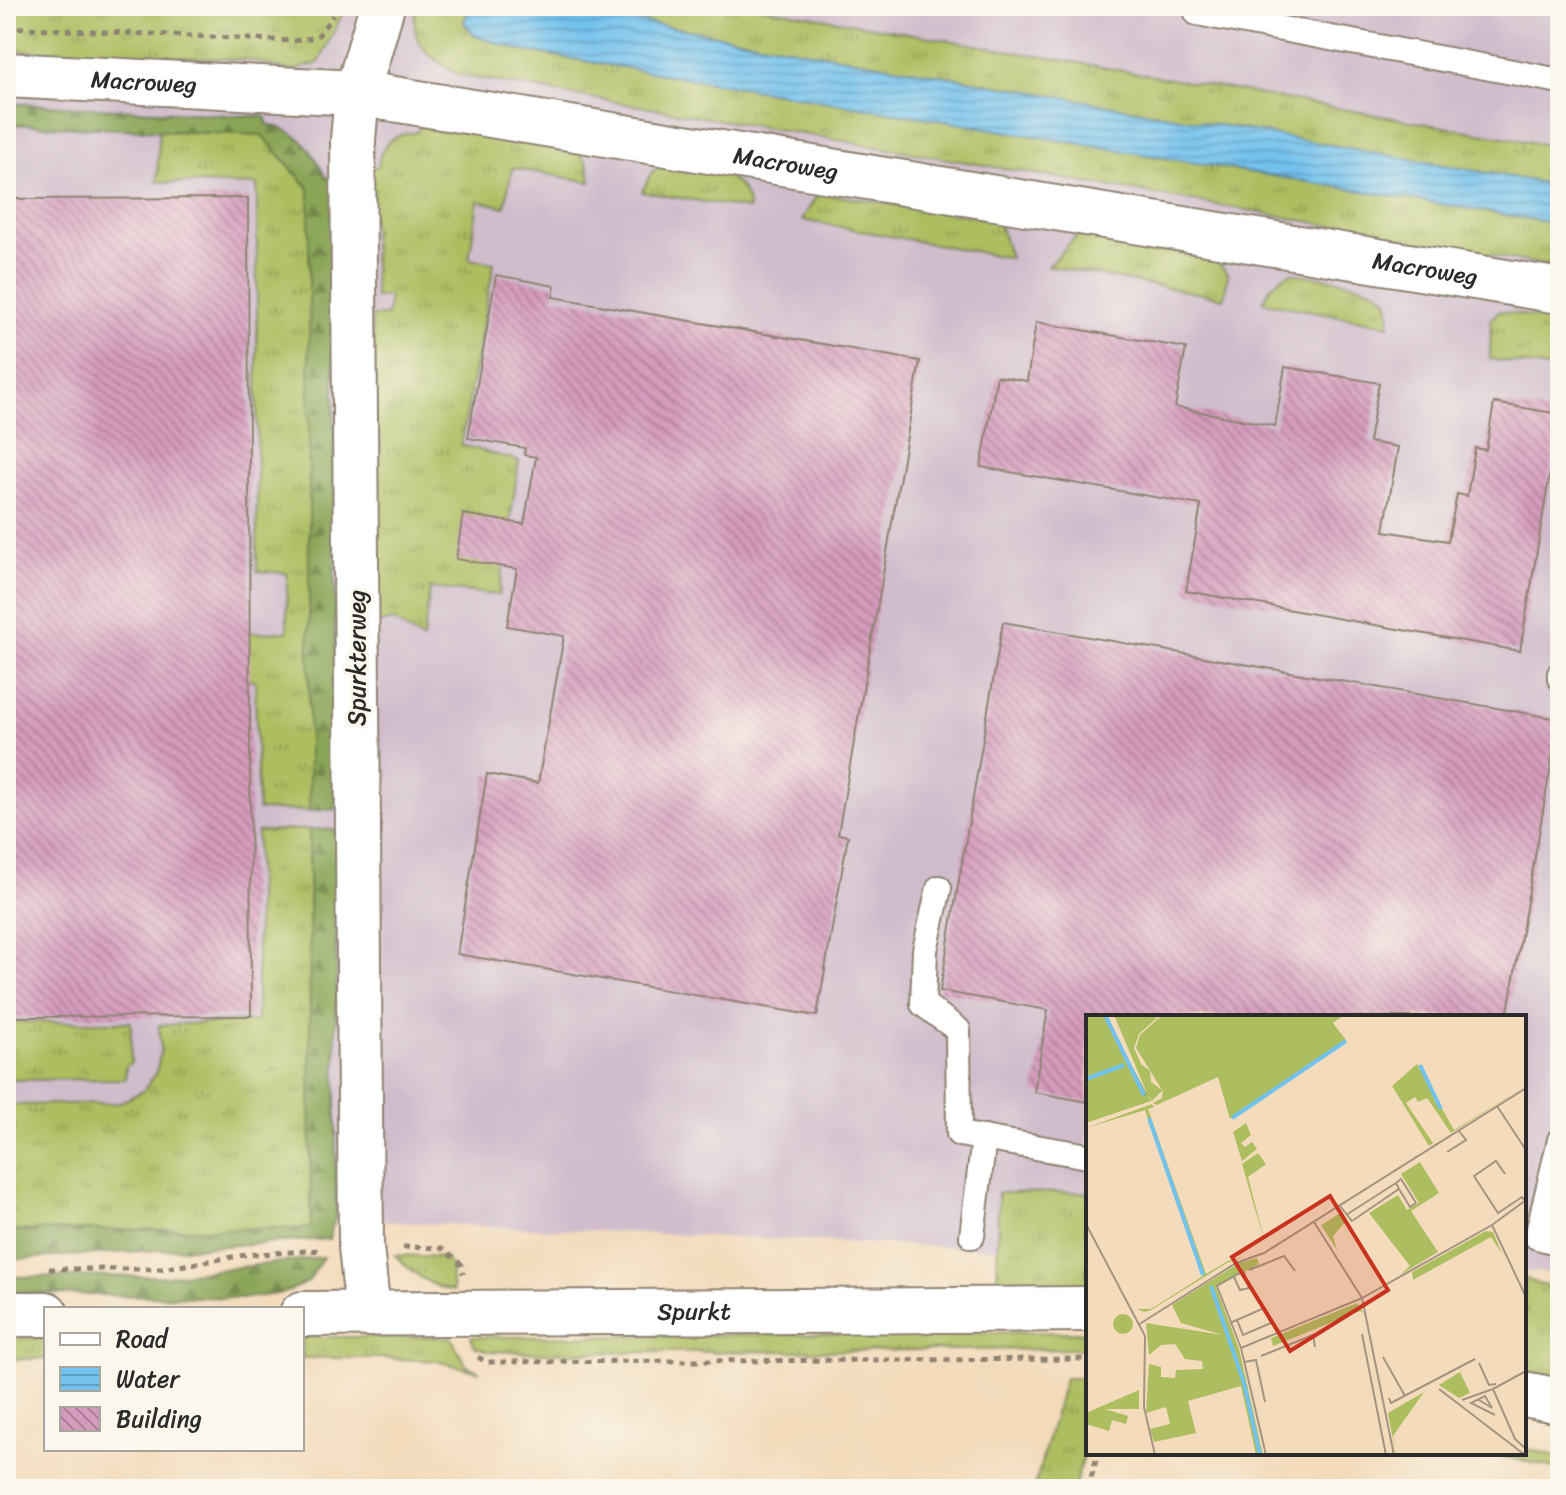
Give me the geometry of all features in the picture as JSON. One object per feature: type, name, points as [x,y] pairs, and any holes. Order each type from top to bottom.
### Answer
[{"type":"street","name":"Spurkterweg","points":[[368,1314],[361,1247],[353,140],[357,93],[382,6]]},
{"type":"street","name":"Macroweg","points":[[6,75],[357,93],[1560,291]]},
{"type":"street","name":"Spurkt","points":[[304,1314],[1086,1309]]},
{"type":"street","points":[[6,1314],[44,1314]]},
{"type":"street","points":[[1526,1394],[1560,1401]]},
{"type":"lane","points":[[1200,6],[1197,13],[1560,81]]},
{"type":"lane","points":[[939,888],[925,950],[923,1004],[958,1030],[959,1134],[1086,1156]]},
{"type":"lane","points":[[972,1236],[984,1138]]},
{"type":"lane","points":[[1560,1140],[1537,1237],[1560,1243]]},
{"type":"path","points":[[6,27],[294,41],[317,37],[331,19],[336,6]]},
{"type":"path","points":[[1088,1489],[1097,1455]]},
{"type":"shaded area","points":[[6,6],[1560,6],[1560,1273],[1526,1272],[1526,1015],[1086,1015],[1086,1253],[330,1219],[6,1229]]},
{"type":"green space","points":[[6,6],[109,6],[301,15],[309,6],[346,6],[319,63],[291,71],[250,60],[6,50]]},
{"type":"green space","points":[[417,6],[470,6],[464,22],[474,36],[520,50],[1560,224],[1560,268],[1252,211],[458,75],[430,55],[418,40],[414,19]]},
{"type":"green space","points":[[554,6],[753,6],[1560,147],[1560,186]]},
{"type":"green space","points":[[6,103],[266,117],[267,124],[289,131],[304,142],[326,178],[333,176],[336,809],[309,811],[309,188],[262,135],[6,124]]},
{"type":"green space","points":[[420,126],[569,145],[585,160],[591,182],[512,168],[505,207],[478,201],[469,259],[494,263],[461,445],[519,461],[499,595],[430,588],[423,640],[392,620],[376,624],[372,316],[387,316],[389,297],[375,297],[370,167],[378,167],[385,145],[395,137],[417,132]]},
{"type":"green space","points":[[159,131],[262,135],[309,188],[309,811],[258,810],[255,680],[193,679],[195,634],[287,632],[287,573],[257,571],[257,185],[157,182]]},
{"type":"green space","points":[[662,164],[703,169],[728,177],[738,184],[749,209],[642,192],[651,173]]},
{"type":"green space","points":[[818,193],[998,220],[1010,258],[802,220]]},
{"type":"green space","points":[[1077,235],[1215,259],[1228,274],[1224,298],[1048,266]]},
{"type":"green space","points":[[1292,273],[1358,285],[1381,294],[1388,303],[1389,325],[1263,302],[1274,284]]},
{"type":"green space","points":[[1499,311],[1560,321],[1560,370],[1490,359],[1491,319]]},
{"type":"green space","points":[[309,829],[311,1229],[6,1231],[6,1105],[119,1103],[143,1091],[156,1073],[161,1051],[159,1025],[257,1021],[257,832]]},
{"type":"green space","points":[[309,829],[336,830],[336,1214],[329,1239],[6,1260],[6,1231],[311,1228]]},
{"type":"green space","points":[[6,1022],[131,1022],[131,1063],[126,1066],[125,1079],[6,1080]]},
{"type":"green space","points":[[1086,1192],[1086,1290],[997,1290],[998,1193]]},
{"type":"green space","points":[[395,1255],[444,1257],[450,1264],[453,1291],[421,1278]]},
{"type":"green space","points":[[323,1257],[308,1282],[284,1293],[246,1298],[6,1293],[6,1277],[166,1276]]},
{"type":"green space","points":[[1526,1279],[1541,1285],[1560,1285],[1560,1379],[1526,1377]]},
{"type":"green space","points":[[1079,1332],[1086,1335],[1086,1349],[538,1353],[488,1351],[475,1347],[471,1337]]},
{"type":"green space","points":[[304,1337],[451,1337],[466,1365],[480,1372],[436,1361],[304,1358]]},
{"type":"green space","points":[[6,1338],[44,1338],[44,1359],[6,1359]]},
{"type":"green space","points":[[1065,1378],[1086,1378],[1086,1444],[1074,1489],[1034,1489]]},
{"type":"green space","points":[[1526,1448],[1560,1457],[1560,1469],[1495,1455],[1526,1455]]},
{"type":"water","points":[[109,6],[309,6],[301,15]]},
{"type":"water","points":[[470,6],[554,6],[1560,186],[1560,224],[520,50],[475,36],[464,22]]},
{"type":"building","points":[[248,198],[251,1016],[6,1017],[6,199]]},
{"type":"building","points":[[496,275],[555,286],[553,297],[920,361],[838,834],[848,836],[817,1016],[457,954],[487,774],[538,783],[564,636],[507,626],[517,569],[456,559],[463,514],[524,524],[536,457],[524,455],[525,448],[468,438]]},
{"type":"building","points":[[1036,322],[1186,348],[1175,407],[1275,426],[1285,367],[1379,383],[1369,442],[1398,447],[1384,531],[1448,541],[1457,494],[1467,496],[1475,448],[1486,450],[1494,403],[1560,414],[1520,651],[1186,591],[1201,505],[981,467],[997,376],[1027,381]]},
{"type":"building","points":[[1003,622],[1559,719],[1507,1015],[1086,1015],[1086,1102],[1034,1092],[1048,1010],[940,991]]}]
